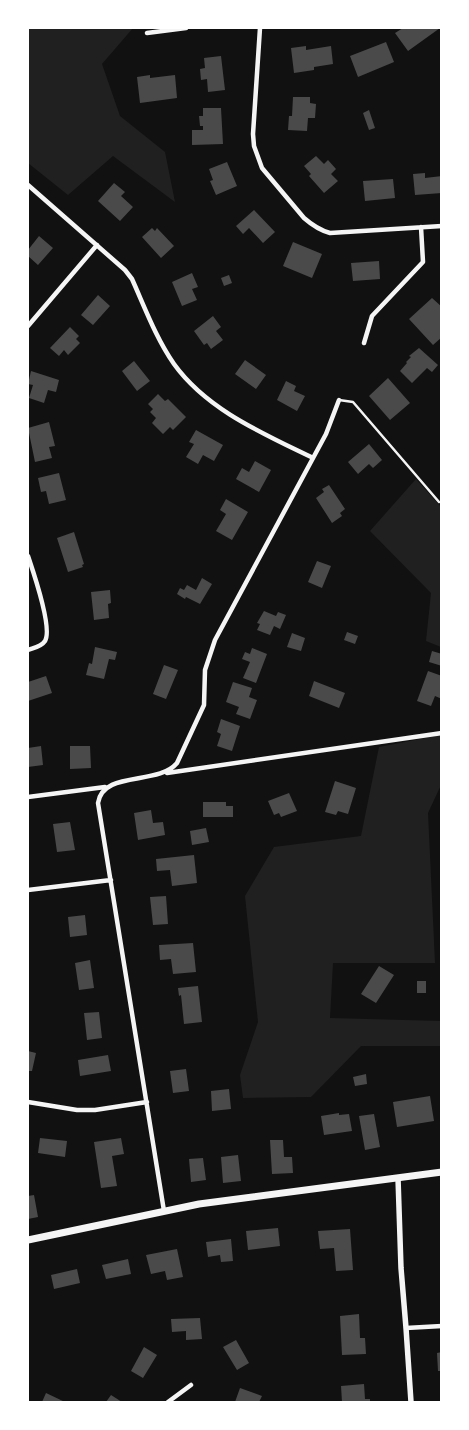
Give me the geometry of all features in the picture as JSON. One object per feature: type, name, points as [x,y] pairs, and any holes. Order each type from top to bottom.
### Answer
[{"type":"main road","points":[[28,1240],[199,1204],[442,1172]]},
{"type":"street","points":[[147,33],[186,28]]},
{"type":"street","points":[[260,28],[253,134],[257,158],[262,168],[304,218],[320,230],[330,233],[442,226]]},
{"type":"street","points":[[28,184],[125,270],[132,279],[163,347],[190,383],[206,397],[255,429],[313,458]]},
{"type":"street","points":[[364,343],[372,316],[423,262],[421,227]]},
{"type":"street","points":[[28,326],[97,245]]},
{"type":"street","points":[[163,774],[172,769],[177,763],[204,704],[205,670],[215,640],[326,434],[339,400]]},
{"type":"street","points":[[28,556],[41,599],[47,633],[46,640],[42,645],[28,650]]},
{"type":"street","points":[[28,797],[106,787],[163,774],[442,732]]},
{"type":"street","points":[[106,787],[99,797],[98,804],[164,1211]]},
{"type":"street","points":[[28,890],[111,880]]},
{"type":"street","points":[[28,1102],[77,1110],[95,1110],[146,1102]]},
{"type":"street","points":[[398,1178],[401,1268],[411,1402]]},
{"type":"street","points":[[406,1328],[442,1326]]},
{"type":"street","points":[[168,1402],[191,1386]]},
{"type":"lane","points":[[339,400],[353,402],[439,502]]},
{"type":"shaded area","points":[[28,28],[133,28],[102,64],[120,116],[165,152],[175,202],[113,156],[68,195],[28,163]]},
{"type":"shaded area","points":[[416,479],[441,507],[441,647],[426,641],[431,593],[370,531]]},
{"type":"shaded area","points":[[441,735],[441,785],[428,813],[435,963],[333,963],[330,1018],[441,1021],[441,1046],[361,1046],[311,1097],[243,1098],[240,1075],[258,1022],[245,896],[274,847],[361,836],[379,747]]},
{"type":"building","points":[[403,28],[440,28],[408,51],[395,33]]},
{"type":"building","points":[[386,42],[394,62],[358,77],[350,56]]},
{"type":"building","points":[[306,46],[306,50],[331,46],[333,64],[314,67],[314,70],[294,73],[291,48]]},
{"type":"building","points":[[221,56],[225,90],[208,92],[207,79],[201,80],[200,69],[205,68],[204,58]]},
{"type":"building","points":[[150,75],[150,78],[175,75],[177,98],[140,103],[137,77]]},
{"type":"building","points":[[293,97],[310,97],[310,103],[316,104],[315,118],[308,118],[307,131],[288,130],[289,116],[292,116]]},
{"type":"building","points":[[203,108],[221,108],[223,144],[192,145],[192,130],[203,130],[203,126],[200,126],[199,116],[203,116]]},
{"type":"building","points":[[369,110],[375,128],[369,130],[363,113]]},
{"type":"building","points":[[316,156],[324,164],[328,160],[336,169],[331,174],[338,181],[324,193],[309,176],[311,174],[304,166]]},
{"type":"building","points":[[227,162],[237,186],[216,195],[210,181],[213,180],[209,169]]},
{"type":"building","points":[[425,173],[425,178],[442,176],[442,193],[415,195],[413,174]]},
{"type":"building","points":[[393,179],[395,198],[365,201],[363,181]]},
{"type":"building","points":[[114,183],[125,192],[121,196],[133,207],[120,221],[98,201]]},
{"type":"building","points":[[254,210],[275,232],[263,243],[249,228],[243,234],[236,226]]},
{"type":"building","points":[[152,228],[155,231],[157,228],[174,246],[161,258],[142,237]]},
{"type":"building","points":[[39,236],[53,248],[38,265],[28,256],[28,250]]},
{"type":"building","points":[[293,242],[322,254],[312,278],[283,266]]},
{"type":"building","points":[[379,261],[380,279],[353,281],[351,263]]},
{"type":"building","points":[[192,273],[198,287],[192,289],[197,300],[182,306],[172,282]]},
{"type":"building","points":[[229,275],[232,283],[224,286],[221,278]]},
{"type":"building","points":[[98,295],[110,306],[93,325],[81,315]]},
{"type":"building","points":[[432,298],[442,307],[442,337],[433,345],[409,319]]},
{"type":"building","points":[[213,316],[221,327],[216,331],[223,340],[211,349],[207,343],[204,345],[194,331]]},
{"type":"building","points":[[70,327],[79,336],[76,339],[80,343],[68,355],[64,350],[59,356],[50,348]]},
{"type":"building","points":[[419,348],[438,365],[432,372],[427,368],[412,383],[400,371],[411,357],[409,356]]},
{"type":"building","points":[[245,360],[266,375],[256,389],[235,374]]},
{"type":"building","points":[[134,361],[150,381],[137,391],[122,371]]},
{"type":"building","points":[[31,371],[59,380],[56,392],[48,390],[44,403],[29,398],[33,385],[28,384]]},
{"type":"building","points":[[388,378],[410,403],[390,420],[369,396]]},
{"type":"building","points":[[286,381],[296,386],[294,391],[305,396],[297,411],[277,400]]},
{"type":"building","points":[[158,394],[165,401],[168,399],[186,417],[173,430],[170,427],[163,434],[152,423],[156,418],[150,412],[153,409],[148,404]]},
{"type":"building","points":[[49,422],[55,446],[49,447],[52,458],[35,462],[28,428]]},
{"type":"building","points":[[196,430],[223,445],[214,461],[203,455],[198,464],[186,457],[194,444],[189,442]]},
{"type":"building","points":[[369,444],[382,460],[373,468],[369,464],[358,474],[348,462]]},
{"type":"building","points":[[255,461],[271,470],[259,492],[236,479],[242,468],[249,472]]},
{"type":"building","points":[[59,473],[66,500],[49,504],[46,491],[41,492],[38,478]]},
{"type":"building","points":[[329,485],[345,509],[340,513],[342,516],[332,523],[316,498],[324,492],[322,489]]},
{"type":"building","points":[[226,499],[248,512],[232,540],[216,531],[226,514],[220,510]]},
{"type":"building","points":[[74,532],[84,564],[82,565],[83,567],[68,572],[57,538]]},
{"type":"building","points":[[317,561],[331,566],[322,588],[308,582]]},
{"type":"building","points":[[202,578],[212,584],[200,604],[177,594],[180,588],[184,590],[187,585],[196,590]]},
{"type":"building","points":[[110,590],[109,618],[94,620],[91,592]]},
{"type":"building","points":[[264,611],[276,616],[278,612],[286,615],[280,629],[274,626],[270,635],[257,630],[260,624],[257,623]]},
{"type":"building","points":[[347,632],[358,636],[355,644],[344,640]]},
{"type":"building","points":[[292,633],[305,638],[301,651],[287,647]]},
{"type":"building","points":[[95,647],[117,652],[115,660],[109,659],[104,679],[86,675],[89,663],[92,664]]},
{"type":"building","points":[[252,648],[267,654],[256,683],[243,678],[250,662],[242,659],[245,652],[250,654]]},
{"type":"building","points":[[432,651],[442,654],[442,666],[429,662]]},
{"type":"building","points":[[164,665],[178,670],[166,699],[153,694]]},
{"type":"building","points":[[428,671],[442,676],[442,699],[435,696],[431,706],[417,701]]},
{"type":"building","points":[[46,676],[52,693],[28,701],[28,682]]},
{"type":"building","points":[[314,681],[345,693],[339,708],[309,696]]},
{"type":"building","points":[[233,682],[252,688],[249,697],[257,700],[250,719],[236,714],[239,707],[226,702]]},
{"type":"building","points":[[221,719],[240,726],[232,751],[217,746],[221,734],[217,732]]},
{"type":"building","points":[[41,746],[43,765],[28,767],[28,748]]},
{"type":"building","points":[[70,746],[90,746],[91,768],[70,769]]},
{"type":"building","points":[[335,781],[356,788],[348,814],[338,811],[336,815],[325,812]]},
{"type":"building","points":[[289,793],[297,811],[281,817],[279,813],[274,815],[268,801]]},
{"type":"building","points":[[203,802],[226,802],[226,806],[233,806],[233,817],[203,817]]},
{"type":"building","points":[[151,810],[153,823],[163,822],[165,835],[138,840],[134,813]]},
{"type":"building","points":[[70,822],[75,850],[57,852],[53,824]]},
{"type":"building","points":[[206,828],[209,842],[192,845],[190,831]]},
{"type":"building","points":[[194,855],[197,883],[172,886],[170,870],[157,871],[156,859]]},
{"type":"building","points":[[166,896],[168,924],[153,925],[150,897]]},
{"type":"building","points":[[85,915],[87,935],[70,937],[68,917]]},
{"type":"building","points":[[193,943],[196,972],[173,974],[171,959],[160,960],[159,945]]},
{"type":"building","points":[[90,960],[94,988],[79,990],[75,963]]},
{"type":"building","points":[[379,966],[394,975],[376,1003],[361,994]]},
{"type":"building","points":[[417,981],[426,981],[426,993],[417,993]]},
{"type":"building","points":[[198,986],[202,1022],[184,1024],[181,995],[179,996],[178,988]]},
{"type":"building","points":[[99,1012],[102,1038],[87,1040],[84,1013]]},
{"type":"building","points":[[28,1051],[36,1053],[32,1071],[28,1071]]},
{"type":"building","points":[[108,1055],[111,1071],[80,1076],[78,1060]]},
{"type":"building","points":[[186,1069],[189,1091],[173,1093],[170,1071]]},
{"type":"building","points":[[366,1074],[367,1084],[355,1086],[353,1077]]},
{"type":"building","points":[[229,1089],[231,1109],[212,1111],[211,1091]]},
{"type":"building","points":[[430,1096],[434,1121],[397,1127],[393,1102]]},
{"type":"building","points":[[339,1113],[339,1115],[349,1114],[352,1131],[324,1135],[321,1116]]},
{"type":"building","points":[[374,1114],[380,1147],[365,1150],[359,1116]]},
{"type":"building","points":[[40,1138],[67,1141],[65,1157],[38,1153]]},
{"type":"building","points":[[121,1138],[124,1154],[112,1156],[117,1186],[101,1188],[94,1142]]},
{"type":"building","points":[[270,1140],[283,1140],[284,1157],[292,1157],[293,1173],[272,1174]]},
{"type":"building","points":[[238,1155],[241,1181],[223,1183],[221,1157]]},
{"type":"building","points":[[203,1158],[206,1180],[191,1182],[189,1159]]},
{"type":"building","points":[[34,1195],[38,1217],[28,1219],[28,1196]]},
{"type":"building","points":[[278,1228],[280,1246],[248,1250],[246,1231]]},
{"type":"building","points":[[350,1229],[353,1270],[336,1271],[334,1248],[320,1249],[318,1231]]},
{"type":"building","points":[[231,1239],[233,1261],[221,1262],[220,1255],[208,1257],[206,1242]]},
{"type":"building","points":[[177,1249],[183,1277],[167,1280],[165,1271],[151,1274],[146,1255]]},
{"type":"building","points":[[128,1259],[131,1274],[106,1279],[102,1265]]},
{"type":"building","points":[[77,1269],[80,1283],[54,1289],[51,1275]]},
{"type":"building","points":[[359,1314],[360,1338],[365,1338],[366,1354],[342,1355],[340,1316]]},
{"type":"building","points":[[200,1318],[202,1339],[186,1340],[186,1331],[172,1332],[171,1319]]},
{"type":"building","points":[[236,1340],[249,1363],[237,1370],[223,1347]]},
{"type":"building","points":[[144,1347],[157,1355],[143,1378],[131,1371]]},
{"type":"building","points":[[442,1352],[442,1371],[438,1371],[437,1353]]},
{"type":"building","points":[[364,1384],[365,1399],[370,1399],[370,1402],[342,1402],[341,1386]]},
{"type":"building","points":[[240,1388],[262,1396],[259,1402],[235,1402]]},
{"type":"building","points":[[46,1393],[65,1402],[42,1402]]},
{"type":"building","points":[[111,1395],[122,1402],[106,1402]]}]
